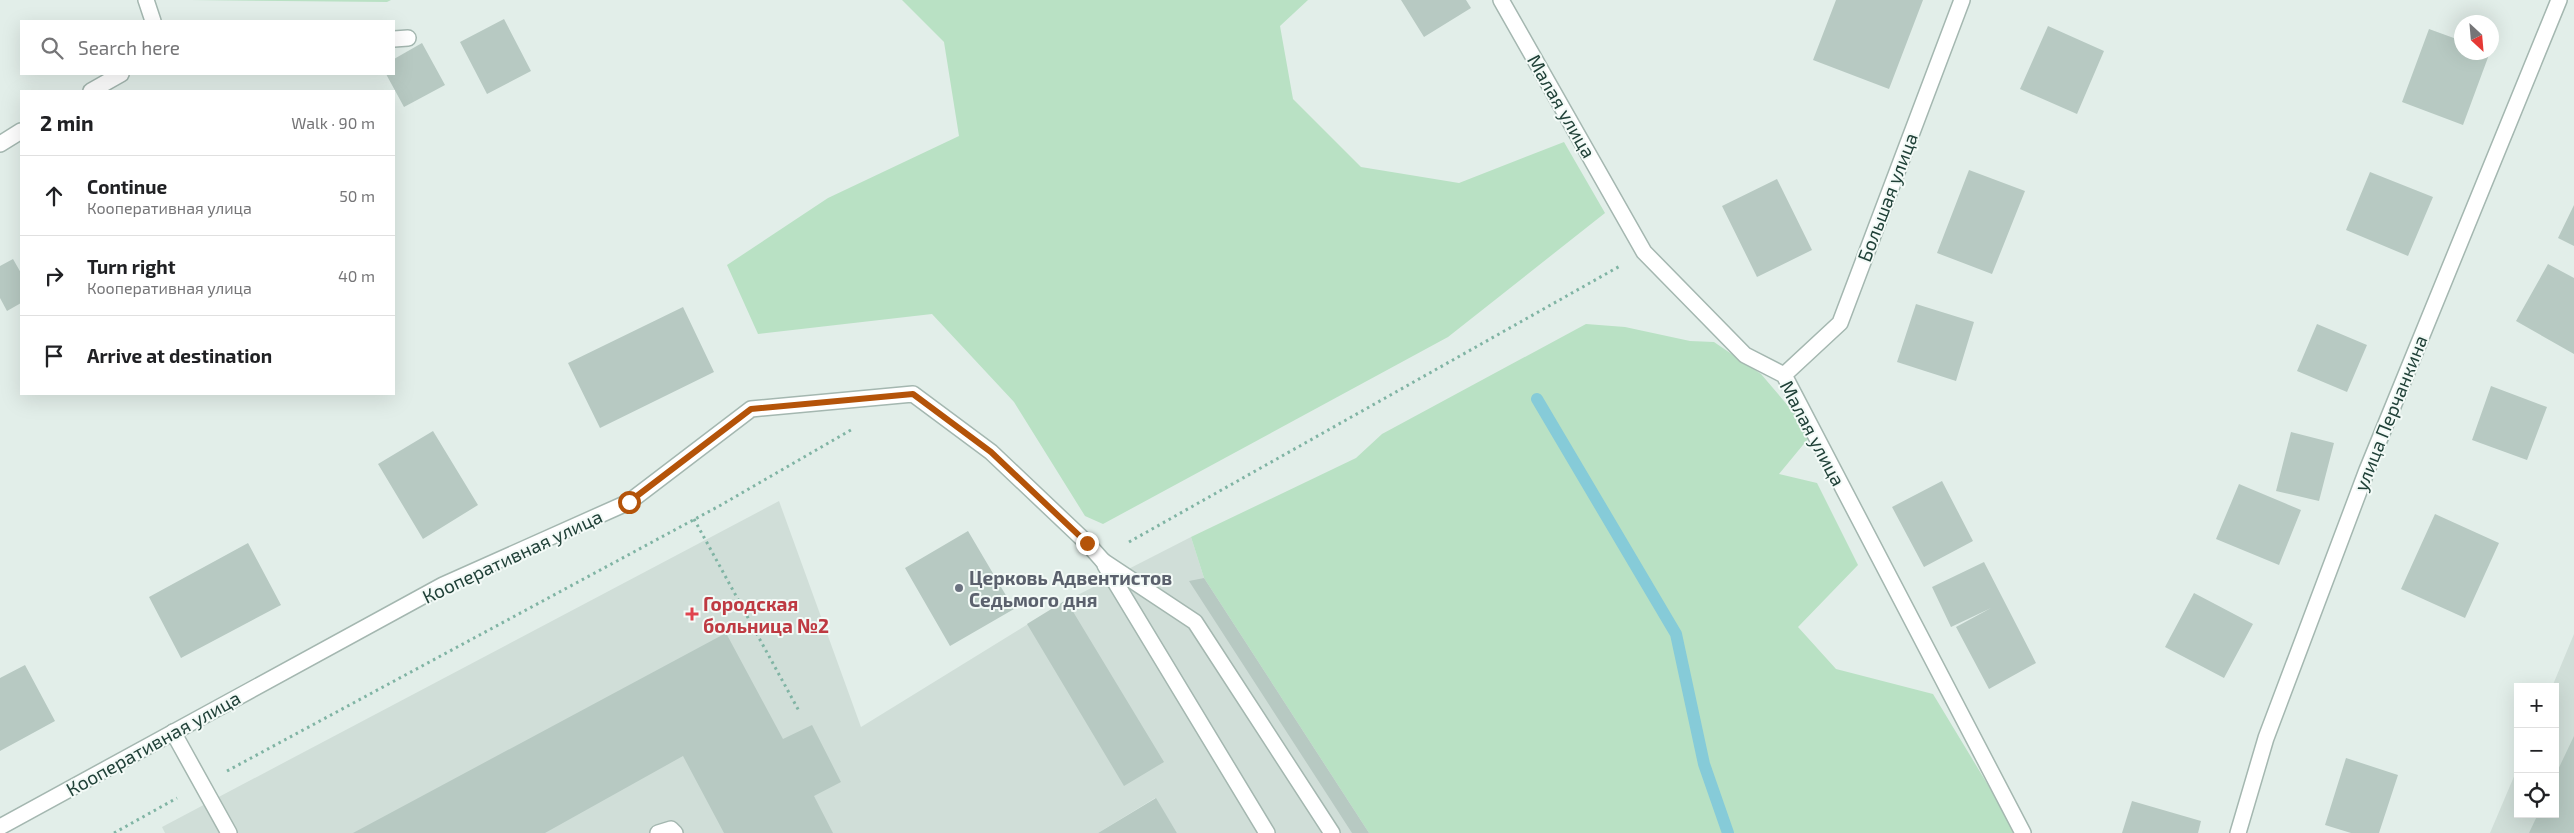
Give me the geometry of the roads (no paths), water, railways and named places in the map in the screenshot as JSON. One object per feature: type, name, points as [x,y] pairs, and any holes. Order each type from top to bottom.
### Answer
[{"type":"street","points":[[146,0],[153,20]]},
{"type":"street","name":"Малая улица","points":[[1501,0],[1644,252],[1745,355],[1784,375],[2023,833]]},
{"type":"street","name":"Большая улица","points":[[1784,375],[1840,323],[1962,0]]},
{"type":"street","name":"улица Перчанкина","points":[[2238,833],[2266,738],[2367,470],[2559,0]]},
{"type":"street","points":[[93,90],[119,75]]},
{"type":"street","points":[[0,144],[20,133]]},
{"type":"street","name":"Кооперативная улица","points":[[0,827],[443,584],[629,502],[751,409],[913,394],[991,452],[1087,543],[1103,561]]},
{"type":"street","points":[[1103,561],[1266,833]]},
{"type":"street","points":[[1103,561],[1195,622],[1332,833]]},
{"type":"street","points":[[173,732],[229,833]]},
{"type":"street","points":[[658,833],[671,829],[675,833]]},
{"type":"waterway","points":[[1537,399],[1676,634],[1704,764],[1728,833]]},
{"type":"place","name":"Церковь Адвентистов Седьмого дня","points":[[959,588]]},
{"type":"place","name":"Городская больница №2","points":[[692,614]]}]
